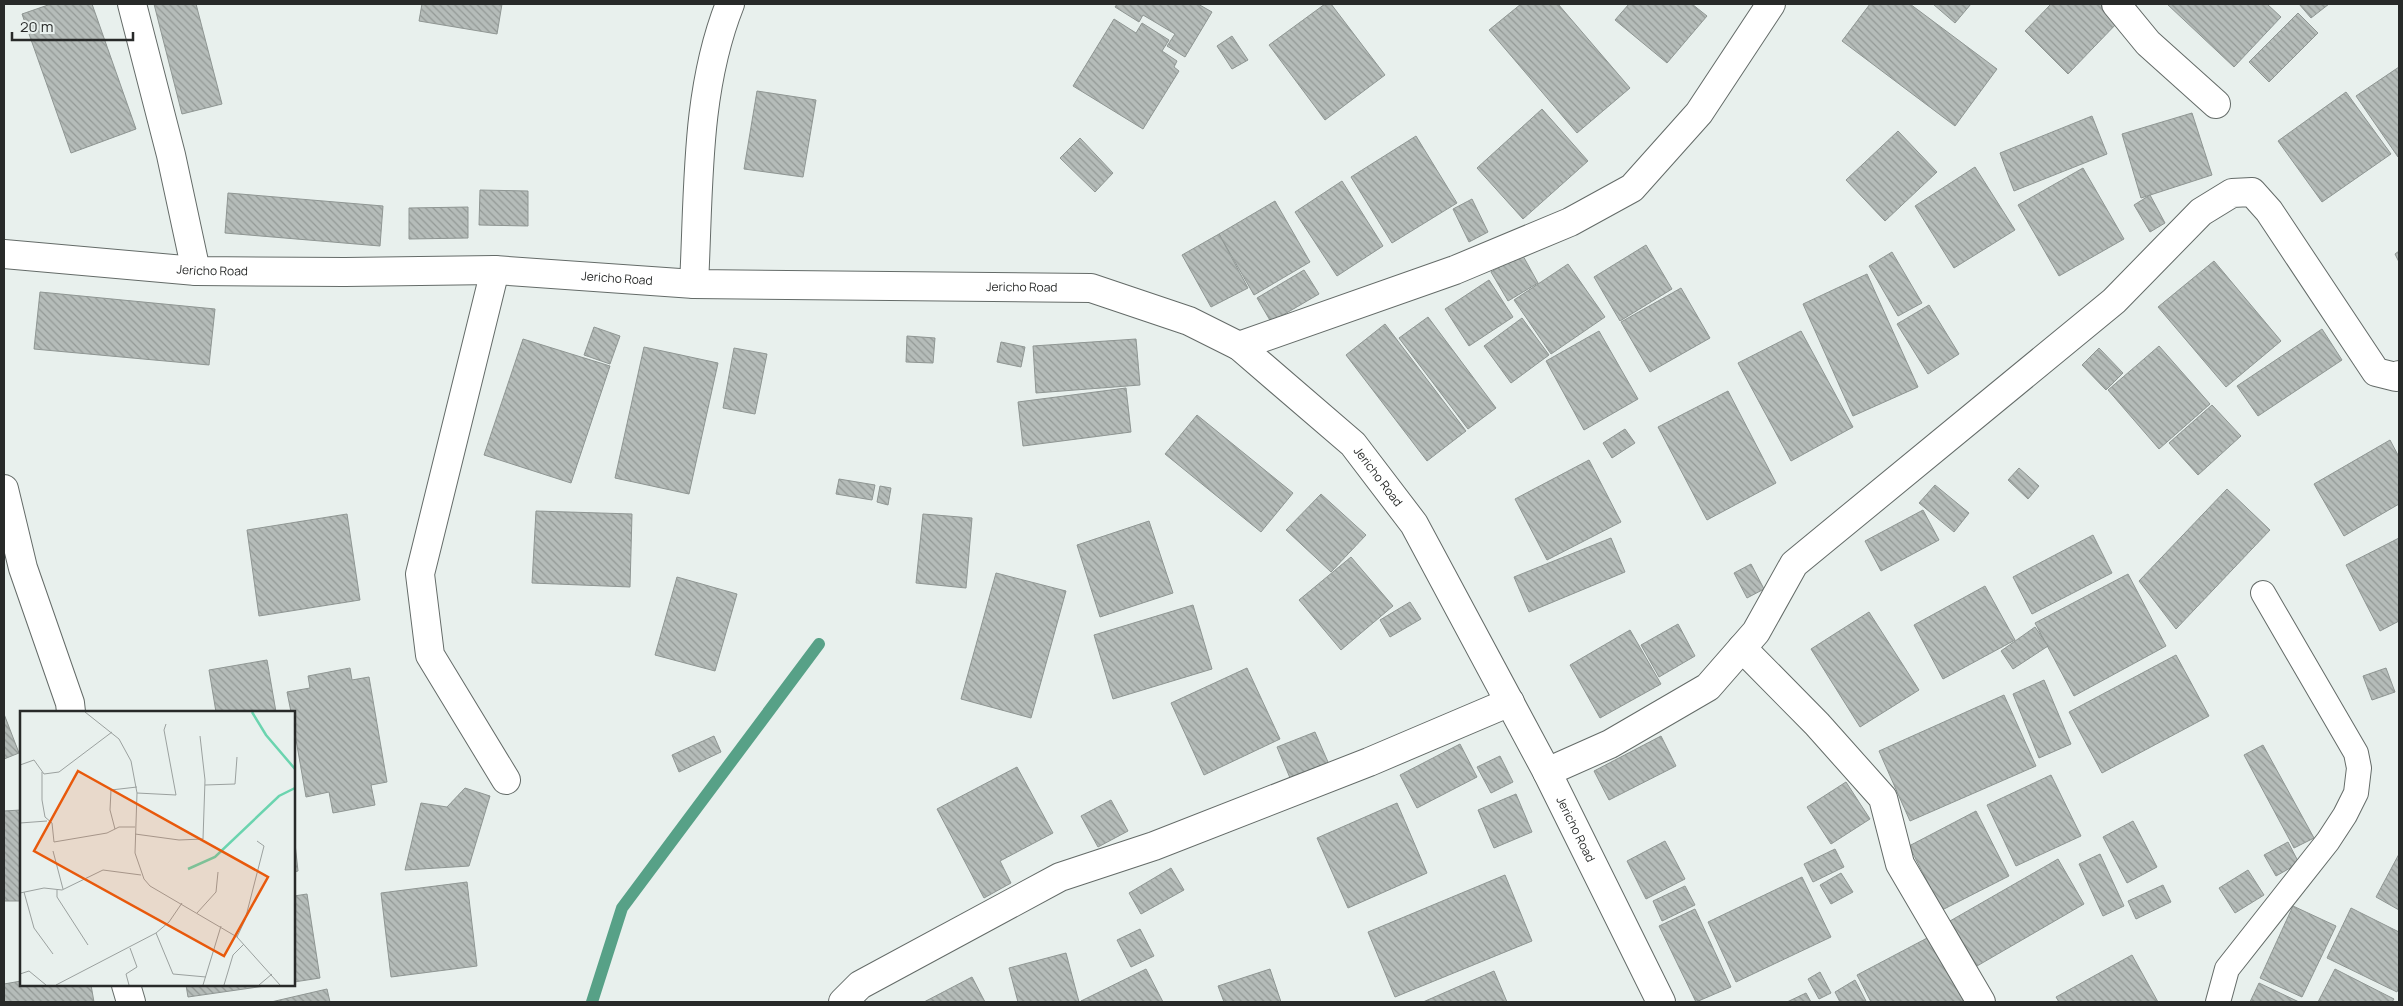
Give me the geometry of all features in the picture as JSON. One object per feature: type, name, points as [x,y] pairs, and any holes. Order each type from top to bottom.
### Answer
[{"type":"street","points":[[132,4],[171,155],[196,271]]},
{"type":"street","points":[[694,284],[702,114],[718,33],[730,4]]},
{"type":"street","points":[[1239,346],[1455,270],[1570,222],[1632,188],[1699,113],[1771,4]]},
{"type":"street","points":[[2116,4],[2148,43],[2216,104]]},
{"type":"street","points":[[1547,772],[1610,744],[1708,687],[1756,632],[1794,564],[2114,301],[2201,212],[2232,193],[2252,192],[2269,211],[2376,372],[2399,375]]},
{"type":"street","name":"Jericho Road","points":[[4,254],[196,271],[495,270],[694,284],[1091,288],[1189,321],[1239,346],[1353,444],[1414,524],[1547,772],[1661,1002]]},
{"type":"street","points":[[495,270],[420,574],[430,655],[506,780]]},
{"type":"street","points":[[4,489],[23,568],[70,702],[71,711]]},
{"type":"street","points":[[1742,648],[1817,724],[1882,798],[1900,864],[1981,1002]]},
{"type":"street","points":[[843,1002],[860,985],[1060,877],[1154,846],[1370,762],[1510,702]]},
{"type":"street","points":[[126,986],[131,1002]]},
{"type":"lane","points":[[2218,1002],[2219,991],[2228,970],[2328,841],[2345,815],[2356,793],[2360,768],[2356,753],[2262,593]]},
{"type":"building","points":[[51,4],[92,4],[136,129],[71,153],[22,14]]},
{"type":"building","points":[[154,4],[196,4],[222,104],[182,114]]},
{"type":"building","points":[[422,4],[502,4],[497,34],[419,21]]},
{"type":"building","points":[[1117,4],[1198,4],[1212,12],[1185,57],[1167,46],[1175,34],[1143,15],[1139,22],[1115,7]]},
{"type":"building","points":[[1325,4],[1331,4],[1385,75],[1325,120],[1269,45]]},
{"type":"building","points":[[1521,4],[1558,4],[1630,88],[1577,133],[1489,30]]},
{"type":"building","points":[[1629,4],[1692,4],[1707,16],[1667,63],[1615,20]]},
{"type":"building","points":[[1870,4],[1910,4],[1997,69],[1955,126],[1842,41]]},
{"type":"building","points":[[1933,4],[1971,4],[1955,23]]},
{"type":"building","points":[[2051,4],[2103,4],[2120,20],[2068,74],[2025,31]]},
{"type":"building","points":[[2167,4],[2267,4],[2281,17],[2234,67]]},
{"type":"building","points":[[2299,4],[2329,4],[2311,18]]},
{"type":"building","points":[[2298,13],[2318,33],[2269,82],[2249,62]]},
{"type":"building","points":[[1114,19],[1136,33],[1142,23],[1169,40],[1162,51],[1177,61],[1174,67],[1179,71],[1143,129],[1073,86]]},
{"type":"building","points":[[1232,36],[1248,60],[1232,69],[1217,46]]},
{"type":"building","points":[[2399,67],[2399,156],[2398,157],[2356,96]]},
{"type":"building","points":[[757,91],[816,100],[803,177],[744,169]]},
{"type":"building","points":[[2346,92],[2391,154],[2322,202],[2278,141]]},
{"type":"building","points":[[1542,109],[1588,161],[1523,219],[1477,168]]},
{"type":"building","points":[[2192,113],[2212,175],[2141,198],[2122,134]]},
{"type":"building","points":[[2092,116],[2107,154],[2014,191],[2000,153]]},
{"type":"building","points":[[1898,131],[1937,172],[1885,221],[1846,180]]},
{"type":"building","points":[[1416,136],[1457,203],[1392,243],[1351,177]]},
{"type":"building","points":[[1080,138],[1113,173],[1095,192],[1060,158]]},
{"type":"building","points":[[1975,167],[2015,230],[1954,268],[1915,206]]},
{"type":"building","points":[[2083,168],[2124,239],[2059,276],[2018,205]]},
{"type":"building","points":[[1342,181],[1383,246],[1337,276],[1295,212]]},
{"type":"building","points":[[480,190],[528,191],[528,226],[479,225]]},
{"type":"building","points":[[228,193],[383,206],[380,246],[225,233]]},
{"type":"building","points":[[2150,195],[2165,223],[2150,232],[2134,205]]},
{"type":"building","points":[[1472,199],[1488,232],[1469,242],[1453,209]]},
{"type":"building","points":[[1275,201],[1310,262],[1254,295],[1219,234]]},
{"type":"building","points":[[468,207],[468,238],[409,239],[409,208]]},
{"type":"building","points":[[1219,234],[1248,288],[1211,307],[1182,255]]},
{"type":"building","points":[[1646,245],[1672,289],[1620,321],[1594,277]]},
{"type":"building","points":[[2399,251],[2399,262],[2395,254]]},
{"type":"building","points":[[1892,252],[1922,303],[1898,316],[1869,266]]},
{"type":"building","points":[[1522,254],[1538,283],[1508,301],[1491,272]]},
{"type":"building","points":[[2214,261],[2281,341],[2226,387],[2158,307]]},
{"type":"building","points":[[1568,264],[1605,317],[1551,354],[1514,300]]},
{"type":"building","points":[[1304,270],[1319,294],[1271,322],[1257,298]]},
{"type":"building","points":[[1867,274],[1918,387],[1853,416],[1803,304]]},
{"type":"building","points":[[1489,280],[1513,317],[1469,346],[1445,309]]},
{"type":"building","points":[[1681,288],[1710,338],[1650,372],[1621,322]]},
{"type":"building","points":[[40,292],[215,309],[209,365],[34,349]]},
{"type":"building","points":[[1929,305],[1959,354],[1928,374],[1897,324]]},
{"type":"building","points":[[1428,317],[1496,408],[1468,429],[1399,338]]},
{"type":"building","points":[[1522,318],[1549,355],[1511,383],[1484,346]]},
{"type":"building","points":[[1385,324],[1466,431],[1427,461],[1346,355]]},
{"type":"building","points":[[594,327],[620,336],[610,364],[584,355]]},
{"type":"building","points":[[2322,329],[2342,360],[2258,416],[2237,386]]},
{"type":"building","points":[[1599,331],[1638,399],[1584,430],[1546,361]]},
{"type":"building","points":[[1801,331],[1853,427],[1791,461],[1738,363]]},
{"type":"building","points":[[907,336],[935,338],[933,363],[906,362]]},
{"type":"building","points":[[523,339],[610,366],[571,483],[484,455]]},
{"type":"building","points":[[1136,339],[1140,385],[1036,393],[1033,346]]},
{"type":"building","points":[[1001,342],[1025,347],[1021,367],[997,362]]},
{"type":"building","points":[[2159,346],[2210,404],[2159,449],[2108,390]]},
{"type":"building","points":[[644,347],[718,363],[689,494],[615,478]]},
{"type":"building","points":[[734,348],[767,354],[755,414],[723,408]]},
{"type":"building","points":[[2099,348],[2123,373],[2106,390],[2082,365]]},
{"type":"building","points":[[1126,388],[1131,432],[1023,446],[1018,402]]},
{"type":"building","points":[[1728,391],[1776,483],[1707,520],[1658,427]]},
{"type":"building","points":[[2212,405],[2241,436],[2198,475],[2169,443]]},
{"type":"building","points":[[1197,415],[1293,493],[1261,532],[1165,454]]},
{"type":"building","points":[[1625,429],[1635,443],[1612,458],[1603,443]]},
{"type":"building","points":[[2390,440],[2399,457],[2399,504],[2344,536],[2314,484]]},
{"type":"building","points":[[1589,460],[1621,522],[1547,560],[1515,499]]},
{"type":"building","points":[[2019,468],[2039,486],[2028,499],[2008,480]]},
{"type":"building","points":[[839,479],[875,485],[872,500],[836,494]]},
{"type":"building","points":[[1935,485],[1969,513],[1954,532],[1919,503]]},
{"type":"building","points":[[880,486],[891,488],[888,505],[877,502]]},
{"type":"building","points":[[2227,489],[2270,530],[2176,629],[2139,581]]},
{"type":"building","points":[[1321,494],[1366,535],[1331,572],[1286,530]]},
{"type":"building","points":[[1923,510],[1939,540],[1881,571],[1865,541]]},
{"type":"building","points":[[536,511],[632,514],[630,587],[532,583]]},
{"type":"building","points":[[347,514],[360,600],[259,616],[247,530]]},
{"type":"building","points":[[923,514],[972,518],[966,588],[916,583]]},
{"type":"building","points":[[1149,521],[1173,593],[1100,617],[1077,545]]},
{"type":"building","points":[[2093,535],[2112,573],[2032,614],[2013,577]]},
{"type":"building","points":[[1611,538],[1625,572],[1529,612],[1514,577]]},
{"type":"building","points":[[2399,538],[2399,621],[2380,631],[2346,565]]},
{"type":"building","points":[[1351,557],[1393,606],[1341,650],[1299,600]]},
{"type":"building","points":[[1751,564],[1764,589],[1747,598],[1734,573]]},
{"type":"building","points":[[996,573],[1066,591],[1031,718],[961,699]]},
{"type":"building","points":[[2128,574],[2166,646],[2074,696],[2035,623]]},
{"type":"building","points":[[677,577],[737,594],[715,671],[655,655]]},
{"type":"building","points":[[1985,586],[2015,640],[1943,679],[1914,625]]},
{"type":"building","points":[[1410,602],[1421,619],[1390,637],[1380,620]]},
{"type":"building","points":[[1193,605],[1212,669],[1113,699],[1094,635]]},
{"type":"building","points":[[1869,612],[1919,690],[1860,727],[1811,649]]},
{"type":"building","points":[[1678,624],[1695,656],[1659,677],[1641,645]]},
{"type":"building","points":[[2035,627],[2048,646],[2013,669],[2001,651]]},
{"type":"building","points":[[1630,630],[1661,684],[1600,718],[1570,665]]},
{"type":"building","points":[[2176,655],[2209,716],[2102,773],[2069,712]]},
{"type":"building","points":[[267,660],[276,711],[216,711],[209,670]]},
{"type":"building","points":[[350,668],[352,680],[369,677],[387,782],[371,785],[375,805],[333,813],[329,792],[306,797],[295,734],[295,711],[291,711],[287,692],[310,688],[308,676]]},
{"type":"building","points":[[1247,668],[1280,739],[1204,775],[1171,703]]},
{"type":"building","points":[[2386,668],[2395,692],[2372,700],[2363,676]]},
{"type":"building","points":[[2044,680],[2071,744],[2039,758],[2013,694]]},
{"type":"building","points":[[2004,695],[2036,766],[1910,821],[1879,751]]},
{"type":"building","points":[[4,714],[19,753],[4,759]]},
{"type":"building","points":[[1315,732],[1331,769],[1293,785],[1277,747]]},
{"type":"building","points":[[714,736],[721,752],[679,772],[672,755]]},
{"type":"building","points":[[1661,736],[1676,766],[1609,800],[1594,771]]},
{"type":"building","points":[[1460,744],[1477,777],[1417,808],[1400,775]]},
{"type":"building","points":[[2263,745],[2314,838],[2294,848],[2244,755]]},
{"type":"building","points":[[1500,756],[1513,782],[1491,793],[1477,767]]},
{"type":"building","points":[[1017,767],[1053,833],[1000,861],[1011,883],[984,898],[937,809]]},
{"type":"building","points":[[2051,775],[2081,836],[2016,866],[1987,805]]},
{"type":"building","points":[[1846,782],[1870,819],[1831,844],[1807,807]]},
{"type":"building","points":[[465,788],[490,796],[469,866],[405,870],[421,803],[447,807]]},
{"type":"building","points":[[1516,794],[1532,832],[1494,848],[1478,810]]},
{"type":"building","points":[[1111,800],[1128,831],[1098,847],[1081,816]]},
{"type":"building","points":[[1397,803],[1427,873],[1348,908],[1317,838]]},
{"type":"building","points":[[20,810],[20,901],[4,901],[4,811]]},
{"type":"building","points":[[1976,811],[2009,876],[1942,910],[1909,846]]},
{"type":"building","points":[[2133,821],[2157,867],[2127,883],[2103,837]]},
{"type":"building","points":[[1665,841],[1685,879],[1646,899],[1627,861]]},
{"type":"building","points":[[2288,842],[2299,863],[2276,876],[2264,855]]},
{"type":"building","points":[[295,843],[298,871],[295,872]]},
{"type":"building","points":[[1835,849],[1844,867],[1813,882],[1804,864]]},
{"type":"building","points":[[2100,854],[2124,906],[2103,916],[2079,864]]},
{"type":"building","points":[[2399,854],[2399,910],[2376,897]]},
{"type":"building","points":[[2058,859],[2084,904],[1977,966],[1950,921]]},
{"type":"building","points":[[1171,868],[1184,890],[1141,914],[1129,893]]},
{"type":"building","points":[[2248,870],[2264,895],[2235,913],[2219,888]]},
{"type":"building","points":[[1841,873],[1853,892],[1831,904],[1820,885]]},
{"type":"building","points":[[1505,875],[1532,941],[1395,997],[1368,932]]},
{"type":"building","points":[[1802,877],[1831,937],[1736,982],[1708,922]]},
{"type":"building","points":[[467,882],[477,966],[391,977],[381,893]]},
{"type":"building","points":[[2163,885],[2171,902],[2136,919],[2128,901]]},
{"type":"building","points":[[1685,886],[1695,905],[1662,921],[1653,901]]},
{"type":"building","points":[[307,894],[320,978],[295,982],[295,896]]},
{"type":"building","points":[[2293,906],[2336,926],[2302,997],[2260,978]]},
{"type":"building","points":[[2351,908],[2399,932],[2399,986],[2397,992],[2327,958]]},
{"type":"building","points":[[1695,909],[1731,987],[1696,1002],[1659,926]]},
{"type":"building","points":[[1140,929],[1154,956],[1131,967],[1117,940]]},
{"type":"building","points":[[1931,936],[1965,1000],[1961,1002],[1871,1002],[1857,975]]},
{"type":"building","points":[[1066,953],[1079,1002],[1018,1002],[1009,968]]},
{"type":"building","points":[[2132,955],[2158,1002],[2059,1002],[2056,997]]},
{"type":"building","points":[[1146,969],[1163,1002],[1081,1001]]},
{"type":"building","points":[[1270,969],[1281,1002],[1224,1002],[1218,986]]},
{"type":"building","points":[[2335,969],[2394,999],[2392,1002],[2318,1002]]},
{"type":"building","points":[[1494,971],[1507,1002],[1423,1002]]},
{"type":"building","points":[[1820,972],[1831,993],[1819,999],[1808,979]]},
{"type":"building","points":[[972,977],[985,1002],[924,1002]]},
{"type":"building","points":[[1855,980],[1866,1001],[1840,1002],[1835,992]]},
{"type":"building","points":[[20,981],[20,986],[91,986],[94,1002],[4,1002],[4,984]]},
{"type":"building","points":[[2259,983],[2299,1002],[2250,1002]]},
{"type":"building","points":[[186,986],[265,986],[188,997]]},
{"type":"building","points":[[327,989],[330,1002],[271,1002]]},
{"type":"building","points":[[1806,993],[1811,1002],[1787,1002]]},
{"type":"waterway","points":[[592,1002],[622,908],[819,644]]}]
